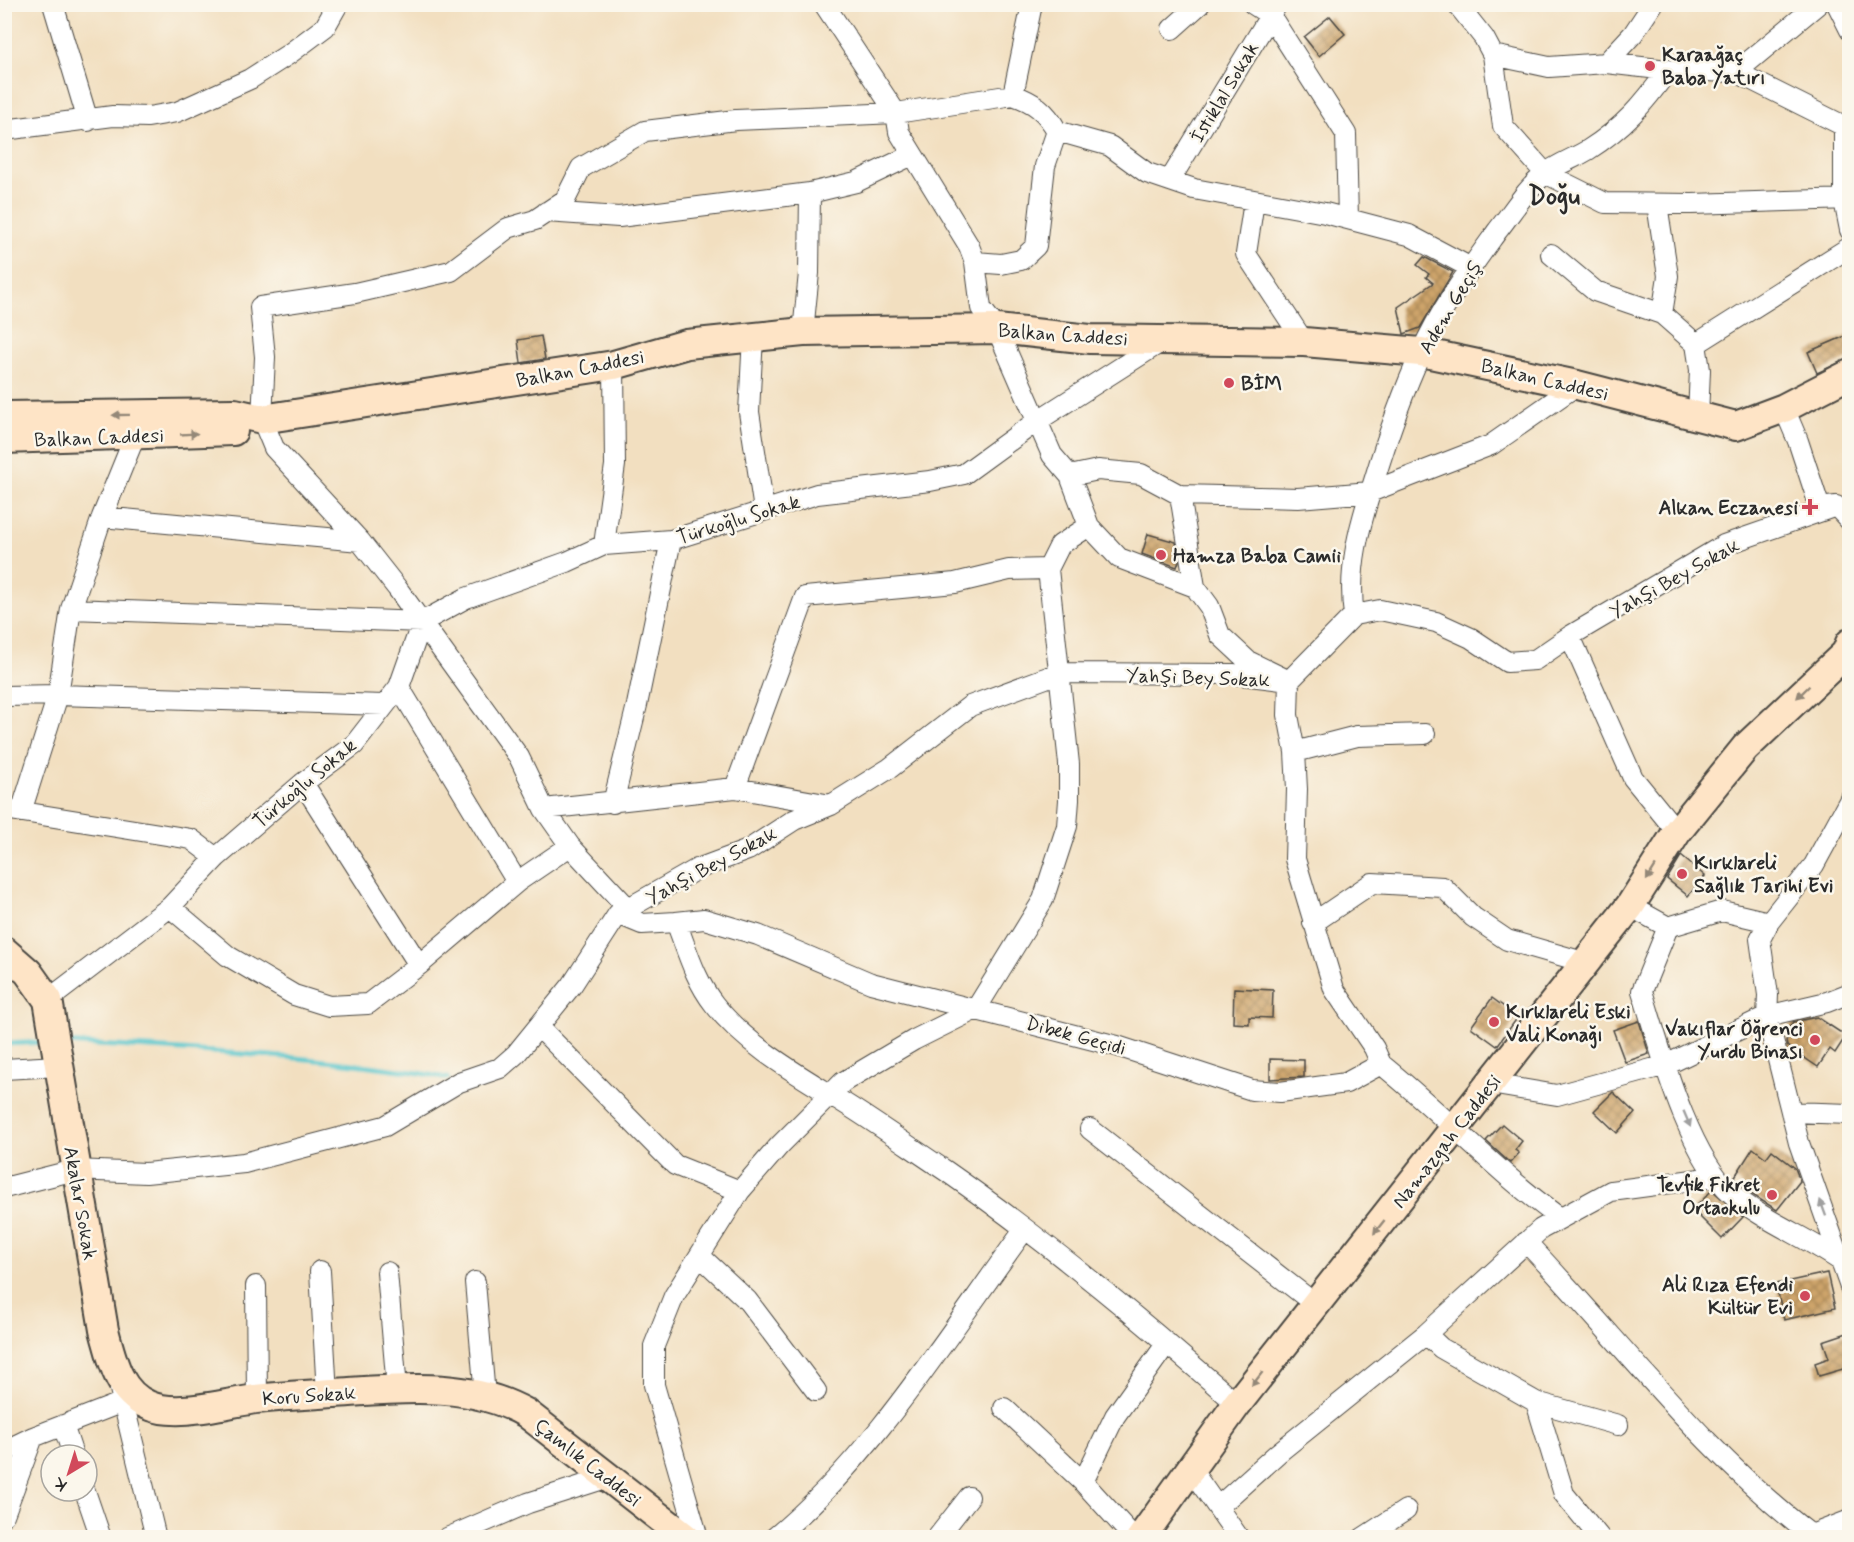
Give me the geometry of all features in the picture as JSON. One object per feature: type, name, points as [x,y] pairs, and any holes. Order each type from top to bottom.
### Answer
[{"type":"street","points":[[53,4],[88,121]]},
{"type":"street","points":[[4,130],[113,116],[148,117],[177,112],[250,79],[309,40],[325,27],[338,4]]},
{"type":"street","points":[[824,4],[896,113],[899,132],[969,246],[975,262],[981,308],[997,329],[1052,455],[1070,476],[1089,526],[1119,558],[1195,587]]},
{"type":"street","points":[[1013,95],[1032,4]]},
{"type":"street","points":[[1172,29],[1200,4]]},
{"type":"street","points":[[1253,4],[1274,10],[1346,134],[1348,219]]},
{"type":"street","points":[[1457,4],[1484,38],[1493,55],[1503,126],[1545,173],[1605,203],[1847,200]]},
{"type":"street","points":[[1606,63],[1633,34],[1653,4]]},
{"type":"street","points":[[1736,72],[1818,4]]},
{"type":"street","points":[[1837,4],[1850,30]]},
{"type":"street","name":"İstiklal Sokak","points":[[1170,180],[1274,10]]},
{"type":"street","points":[[1493,55],[1549,67],[1606,63],[1668,70],[1736,72],[1847,126],[1847,200],[1850,230]]},
{"type":"street","name":"Adem Geçiş","points":[[1354,615],[1351,599],[1355,549],[1370,492],[1421,352],[1471,268],[1524,196],[1545,173],[1616,131],[1641,108],[1668,70]]},
{"type":"street","points":[[4,1188],[75,1170],[146,1173],[244,1163],[385,1126],[459,1082],[500,1068],[539,1027],[572,986],[618,914],[626,906],[570,846],[544,808],[519,758],[422,622],[360,541],[274,448],[262,419],[265,357],[260,307],[355,294],[451,271],[508,228],[534,220],[565,200],[581,168],[645,131],[735,120],[896,113],[1013,95],[1031,101],[1049,115],[1057,131],[1045,166],[1036,246],[1021,260],[1001,264],[975,262]]},
{"type":"street","points":[[1057,131],[1110,146],[1147,173],[1194,189],[1348,219],[1409,235],[1471,268]]},
{"type":"street","points":[[546,212],[619,217],[810,193],[856,182],[912,155]]},
{"type":"street","points":[[803,332],[808,273],[810,193]]},
{"type":"street","points":[[1254,201],[1246,254],[1304,342]]},
{"type":"street","points":[[1657,204],[1668,276],[1662,314]]},
{"type":"street","points":[[1696,344],[1850,247]]},
{"type":"street","points":[[1551,254],[1595,291],[1662,314],[1696,344],[1700,370],[1698,416]]},
{"type":"street","name":"Balkan Caddesi","points":[[4,439],[236,431],[262,419],[614,365],[687,344],[803,332],[997,329],[1090,339],[1304,342],[1421,352],[1577,385],[1736,426],[1784,408],[1850,374]]},
{"type":"street","points":[[753,336],[749,412],[764,510]]},
{"type":"street","name":"Türkoğlu Sokak","points":[[48,1000],[170,907],[216,858],[303,783],[354,745],[399,687],[422,622],[466,598],[567,562],[604,545],[671,540],[817,494],[930,481],[964,474],[1037,421],[1167,339]]},
{"type":"street","points":[[604,545],[615,465],[614,365]]},
{"type":"street","points":[[1070,476],[1098,470],[1141,474],[1180,495],[1298,498],[1370,492],[1491,445],[1577,385]]},
{"type":"street","points":[[1784,408],[1798,441],[1820,508],[1836,506],[1850,521]]},
{"type":"street","name":"Balkan Caddesi","points":[[4,416],[235,413],[262,419]]},
{"type":"street","points":[[135,436],[102,517],[70,609],[58,695],[13,810],[191,839],[216,858]]},
{"type":"street","points":[[1180,495],[1195,587],[1209,606],[1220,634],[1248,661],[1288,681],[1288,715],[1295,752],[1295,859],[1334,989],[1374,1048],[1381,1064],[1421,1096],[1527,1194],[1560,1218]]},
{"type":"street","name":"Yahşi Bey Sokak","points":[[618,914],[697,869],[748,850],[794,820],[831,805],[890,768],[970,706],[1059,673],[1233,674],[1288,681],[1354,615],[1380,610],[1436,622],[1471,638],[1507,662],[1535,660],[1570,636],[1724,545],[1836,506]]},
{"type":"street","points":[[102,517],[360,541]]},
{"type":"street","points":[[698,1538],[654,1385],[654,1346],[665,1315],[686,1275],[740,1191],[828,1095],[843,1082],[914,1040],[976,1010],[1043,900],[1067,826],[1069,764],[1048,569],[1060,545],[1089,526]]},
{"type":"street","points":[[613,803],[671,540]]},
{"type":"street","points":[[735,788],[805,597],[955,583],[1009,570],[1048,569]]},
{"type":"street","points":[[70,609],[422,622]]},
{"type":"street","points":[[1570,636],[1633,778],[1677,832]]},
{"type":"street","name":"Namazgah Caddesi","points":[[1141,1538],[1237,1404],[1587,963],[1630,906],[1677,832],[1746,748],[1848,649]]},
{"type":"street","points":[[399,687],[517,882]]},
{"type":"street","points":[[4,696],[58,695],[384,705]]},
{"type":"street","points":[[1295,752],[1357,736],[1425,734]]},
{"type":"street","points":[[303,783],[419,965]]},
{"type":"street","points":[[544,808],[613,803],[735,788],[831,805]]},
{"type":"street","points":[[1850,799],[1814,865],[1769,922],[1760,939],[1768,995],[1767,1016],[1799,1143],[1846,1266],[1850,1287]]},
{"type":"street","points":[[170,907],[228,956],[294,995],[329,1006],[368,1004],[419,965],[517,882],[570,846]]},
{"type":"street","points":[[1314,922],[1372,884],[1443,887],[1473,916],[1507,940],[1587,963]]},
{"type":"street","points":[[1630,906],[1668,927],[1722,911],[1769,922]]},
{"type":"street","name":"Dibek Geçidi","points":[[618,914],[642,924],[704,920],[758,935],[871,983],[1117,1046],[1252,1090],[1280,1092],[1346,1083],[1381,1064]]},
{"type":"street","points":[[676,922],[695,974],[715,1004],[750,1041],[828,1095],[853,1108],[901,1140],[1081,1271],[1237,1404]]},
{"type":"street","points":[[1668,927],[1642,991],[1688,1123],[1715,1177],[1734,1195],[1846,1266]]},
{"type":"street","points":[[4,951],[28,972],[48,1000]]},
{"type":"street","points":[[1490,1084],[1557,1095],[1666,1065],[1767,1016],[1827,1002],[1850,993]]},
{"type":"street","name":"Akalar Sokak","points":[[48,1000],[75,1170],[104,1330],[115,1370],[129,1400]]},
{"type":"street","points":[[539,1027],[675,1165],[740,1191]]},
{"type":"street","points":[[4,1069],[58,1063]]},
{"type":"street","points":[[1791,1112],[1850,1114]]},
{"type":"street","points":[[1090,1129],[1315,1304]]},
{"type":"street","points":[[1219,1506],[1278,1453],[1426,1334],[1541,1229],[1611,1191],[1715,1177]]},
{"type":"street","points":[[774,1538],[797,1518],[866,1446],[1024,1229]]},
{"type":"street","points":[[1526,1242],[1586,1305],[1714,1448],[1768,1502],[1811,1535],[1850,1520]]},
{"type":"street","points":[[699,1256],[747,1300],[816,1391]]},
{"type":"street","points":[[320,1271],[327,1394]]},
{"type":"street","points":[[387,1272],[397,1389]]},
{"type":"street","points":[[475,1282],[485,1396]]},
{"type":"street","points":[[256,1286],[257,1399]]},
{"type":"street","points":[[1426,1334],[1441,1348],[1536,1402],[1618,1425]]},
{"type":"street","points":[[1083,1482],[1115,1416],[1167,1343]]},
{"type":"street","name":"Koru Sokak","points":[[129,1400],[167,1410],[257,1399],[397,1389],[485,1396]]},
{"type":"street","name":"Çamlık Caddesi","points":[[485,1396],[507,1402],[526,1413],[606,1478],[686,1538]]},
{"type":"street","points":[[4,1451],[33,1437],[129,1400],[156,1538]]},
{"type":"street","points":[[1536,1402],[1564,1494],[1600,1538]]},
{"type":"street","points":[[1004,1408],[1083,1482],[1134,1538]]},
{"type":"street","points":[[63,1425],[69,1443]]},
{"type":"street","points":[[4,1515],[33,1437]]},
{"type":"street","points":[[1190,1468],[1219,1506],[1239,1538]]},
{"type":"street","points":[[447,1538],[528,1503],[606,1478]]},
{"type":"street","points":[[937,1538],[969,1497]]},
{"type":"street","points":[[90,1503],[101,1538]]},
{"type":"street","points":[[1363,1538],[1406,1510]]},
{"type":"building","points":[[1330,16],[1345,34],[1319,56],[1304,37]]},
{"type":"building","points":[[1424,257],[1453,272],[1420,328],[1404,334],[1398,307],[1433,283],[1426,277],[1429,274],[1417,265]]},
{"type":"building","points":[[1850,334],[1850,358],[1817,373],[1808,352]]},
{"type":"building","points":[[541,336],[545,359],[521,363],[518,340]]},
{"type":"building","name":"Hamza Baba Camii","points":[[1148,534],[1176,542],[1179,561],[1177,567],[1142,554]]},
{"type":"building","name":"Kırklareli Sağlık Tarihi Evi","points":[[1681,856],[1705,876],[1688,896],[1667,879]]},
{"type":"building","points":[[1234,988],[1273,990],[1272,1018],[1249,1017],[1249,1024],[1233,1023]]},
{"type":"building","name":"Kırklareli Eski Vali Konağı","points":[[1492,998],[1518,1017],[1497,1046],[1471,1027]]},
{"type":"building","name":"Vakıflar Öğrenci Yurdu Binası","points":[[1817,1017],[1846,1036],[1835,1053],[1830,1049],[1818,1067],[1787,1046],[1786,1041],[1791,1033],[1787,1031],[1793,1022]]},
{"type":"building","points":[[1639,1021],[1649,1054],[1625,1062],[1613,1030]]},
{"type":"building","points":[[1270,1059],[1304,1060],[1304,1077],[1270,1079]]},
{"type":"building","points":[[1613,1092],[1635,1113],[1617,1133],[1594,1111]]},
{"type":"building","points":[[1502,1124],[1522,1141],[1515,1150],[1519,1153],[1510,1163],[1486,1141]]},
{"type":"building","name":"Tevfik Fikret Ortaokulu","points":[[1753,1148],[1766,1158],[1772,1150],[1795,1168],[1800,1181],[1777,1210],[1751,1194],[1734,1178]]},
{"type":"building","points":[[1712,1190],[1743,1217],[1722,1239],[1693,1210]]},
{"type":"building","name":"Ali Rıza Efendi Kültür Evi","points":[[1827,1273],[1835,1308],[1784,1320],[1776,1284]]},
{"type":"building","points":[[1850,1332],[1850,1367],[1819,1376],[1815,1363],[1829,1358],[1823,1341]]},
{"type":"waterway","points":[[4,1044],[47,1042]]},
{"type":"waterway","points":[[65,1043],[305,1059],[448,1078]]},
{"type":"place","name":"Karaağaç Baba Yatırı","points":[[1650,66]]},
{"type":"place","name":"BİM","points":[[1229,383]]},
{"type":"place","name":"Alkan Eczanesi","points":[[1810,507]]},
{"type":"place","name":"Hamza Baba Camii","points":[[1161,555]]},
{"type":"place","name":"Kırklareli Sağlık Tarihi Evi","points":[[1682,874]]},
{"type":"place","name":"Kırklareli Eski Vali Konağı","points":[[1494,1022]]},
{"type":"place","name":"Vakıflar Öğrenci Yurdu Binası","points":[[1815,1040]]},
{"type":"place","name":"Tevfik Fikret Ortaokulu","points":[[1772,1195]]},
{"type":"place","name":"Ali Rıza Efendi Kültür Evi","points":[[1805,1296]]},
{"type":"district","name":"Doğu","points":[[1554,195]]}]
